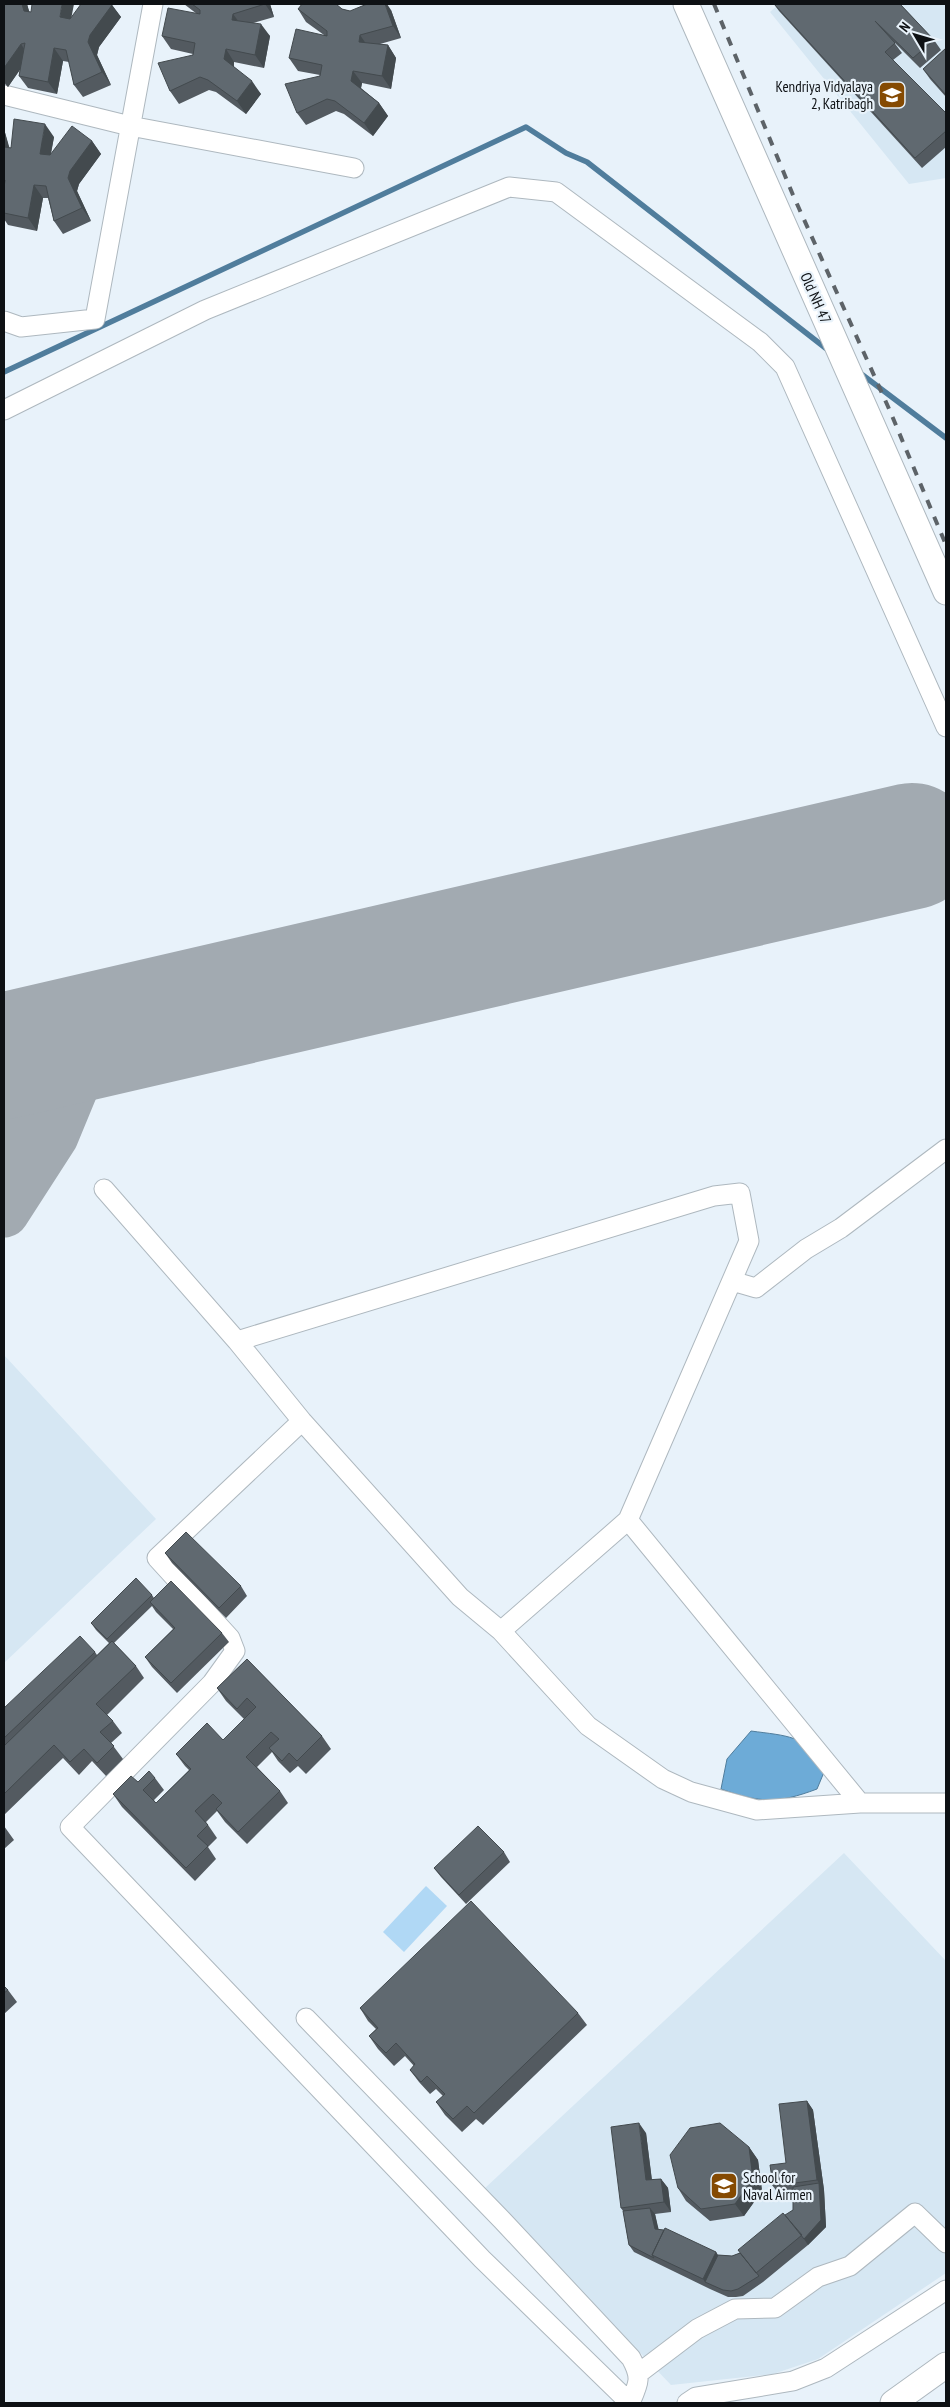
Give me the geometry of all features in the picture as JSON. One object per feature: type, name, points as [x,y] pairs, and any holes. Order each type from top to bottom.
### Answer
[{"type":"main road","name":"Old NH 47","points":[[686,4],[946,592]]},
{"type":"main road","points":[[893,2403],[946,2365]]},
{"type":"street","points":[[4,321],[21,326],[95,320],[153,4]]},
{"type":"street","points":[[4,95],[130,126],[354,168]]},
{"type":"street","points":[[4,410],[205,310],[509,187],[556,192],[760,342],[785,368],[946,727]]},
{"type":"street","points":[[732,1282],[756,1288],[806,1249],[841,1228],[946,1149]]},
{"type":"street","points":[[104,1189],[236,1341],[302,1421],[460,1598],[501,1631],[588,1726],[663,1779],[691,1792],[757,1810],[860,1802],[946,1802]]},
{"type":"street","points":[[236,1341],[714,1196],[740,1193],[750,1240],[628,1520],[501,1631]]},
{"type":"street","points":[[302,1421],[157,1558],[230,1638],[235,1651],[212,1683],[70,1827],[482,2259],[630,2403],[639,2384],[639,2373],[631,2358],[502,2220],[306,2018]]},
{"type":"street","points":[[628,1520],[860,1802]]},
{"type":"street","points":[[639,2373],[697,2329],[735,2309],[776,2308],[818,2277],[850,2266],[916,2214],[946,2243]]},
{"type":"street","points":[[688,2403],[696,2397],[793,2381],[826,2368],[946,2290]]},
{"type":"shaded area","name":"Kendriya Vidyalaya 2, Katribagh","points":[[779,4],[946,4],[946,178],[909,184],[770,12]]},
{"type":"shaded area","points":[[4,1355],[156,1519],[4,1663]]},
{"type":"shaded area","points":[[751,1731],[794,1739],[802,1742],[818,1755],[827,1765],[817,1789],[791,1797],[769,1800],[747,1797],[721,1789],[727,1759]]},
{"type":"shaded area","name":"School for Naval Airmen","points":[[844,1853],[946,1961],[946,2273],[818,2359],[773,2374],[671,2385],[484,2189]]},
{"type":"shaded area","points":[[426,1886],[447,1906],[404,1952],[383,1932]]},
{"type":"building","points":[[4,4],[22,4],[24,11],[31,12],[32,4],[62,4],[60,17],[70,19],[81,4],[112,5],[90,35],[88,42],[102,72],[74,85],[66,50],[54,48],[48,82],[19,76],[25,43],[21,44],[4,68]]},
{"type":"building","points":[[192,4],[265,4],[233,14],[232,20],[261,24],[255,55],[226,49],[224,59],[252,81],[237,101],[208,80],[200,77],[170,91],[158,63],[193,55],[195,43],[162,36],[168,8],[200,14],[200,10]]},
{"type":"building","points":[[302,4],[336,4],[342,9],[350,11],[367,4],[385,4],[393,26],[360,35],[359,42],[388,45],[382,76],[353,71],[351,81],[379,103],[364,123],[335,101],[327,99],[297,113],[285,84],[320,76],[322,65],[289,58],[296,29],[327,36],[327,31],[298,9]]},
{"type":"building","name":"Kendriya Vidyalaya 2, Katribagh","points":[[774,4],[900,4],[934,40],[913,58],[875,21],[895,43],[885,52],[946,113],[946,131],[915,158]]},
{"type":"building","points":[[946,48],[946,95],[923,69]]},
{"type":"building","points":[[14,119],[45,124],[40,154],[50,155],[72,126],[92,141],[70,171],[68,178],[82,208],[54,221],[46,186],[34,185],[28,218],[4,213],[4,147],[11,148]]},
{"type":"building","points":[[186,1532],[241,1586],[219,1608],[165,1553]]},
{"type":"building","points":[[136,1578],[152,1595],[107,1639],[91,1623]]},
{"type":"building","points":[[171,1581],[222,1633],[171,1683],[145,1657],[175,1628],[150,1602]]},
{"type":"building","points":[[80,1636],[95,1652],[4,1738],[4,1708]]},
{"type":"building","points":[[112,1641],[136,1666],[96,1704],[113,1721],[100,1732],[114,1746],[97,1763],[84,1749],[70,1762],[54,1745],[4,1794],[4,1746]]},
{"type":"building","points":[[247,1659],[322,1736],[297,1761],[289,1753],[282,1761],[269,1748],[279,1739],[271,1732],[246,1757],[280,1791],[238,1832],[216,1809],[222,1803],[213,1794],[195,1811],[208,1825],[197,1836],[208,1846],[186,1868],[113,1794],[131,1776],[138,1782],[149,1771],[155,1778],[143,1790],[156,1803],[191,1769],[176,1754],[207,1723],[223,1740],[256,1707],[247,1698],[237,1709],[217,1688]]},
{"type":"building","points":[[478,1826],[504,1852],[459,1895],[434,1868]]},
{"type":"building","points":[[471,1901],[578,2013],[474,2113],[467,2106],[453,2119],[436,2102],[445,2094],[427,2076],[421,2082],[410,2070],[415,2064],[396,2043],[386,2053],[369,2036],[378,2028],[360,2008]]},
{"type":"building","points":[[807,2101],[817,2180],[773,2186],[770,2165],[786,2163],[779,2104]]},
{"type":"building","points":[[639,2123],[646,2180],[661,2179],[664,2202],[621,2208],[611,2127]]},
{"type":"building","points":[[720,2123],[749,2147],[753,2179],[735,2204],[701,2209],[678,2188],[670,2155],[690,2128]]},
{"type":"building","points":[[819,2183],[821,2220],[804,2239],[785,2215],[793,2210],[793,2187]]},
{"type":"building","points":[[650,2208],[655,2229],[664,2230],[652,2255],[654,2258],[629,2245],[623,2211]]},
{"type":"building","points":[[783,2213],[802,2235],[756,2273],[738,2250]]},
{"type":"building","points":[[665,2228],[716,2252],[703,2279],[652,2255]]},
{"type":"building","points":[[740,2253],[759,2276],[738,2289],[731,2291],[723,2290],[705,2282],[718,2255],[732,2256]]},
{"type":"waterway","points":[[4,372],[526,127],[566,153],[587,162],[828,350]]},
{"type":"waterway","points":[[860,373],[946,438]]},
{"type":"taxiway","points":[[4,1212],[53,1136],[79,1073],[92,1055],[119,1039],[177,1016]]},
{"type":"taxiway","points":[[4,1110],[11,1120],[18,1142],[16,1178],[10,1200]]},
{"type":"runway","points":[[4,1056],[912,846]]},
{"type":"railway","points":[[714,4],[793,195],[890,411],[946,545]]},
{"type":"place","name":"Kendriya Vidyalaya 2, Katribagh","points":[[892,95]]},
{"type":"place","name":"School for Naval Airmen","points":[[724,2186]]}]
